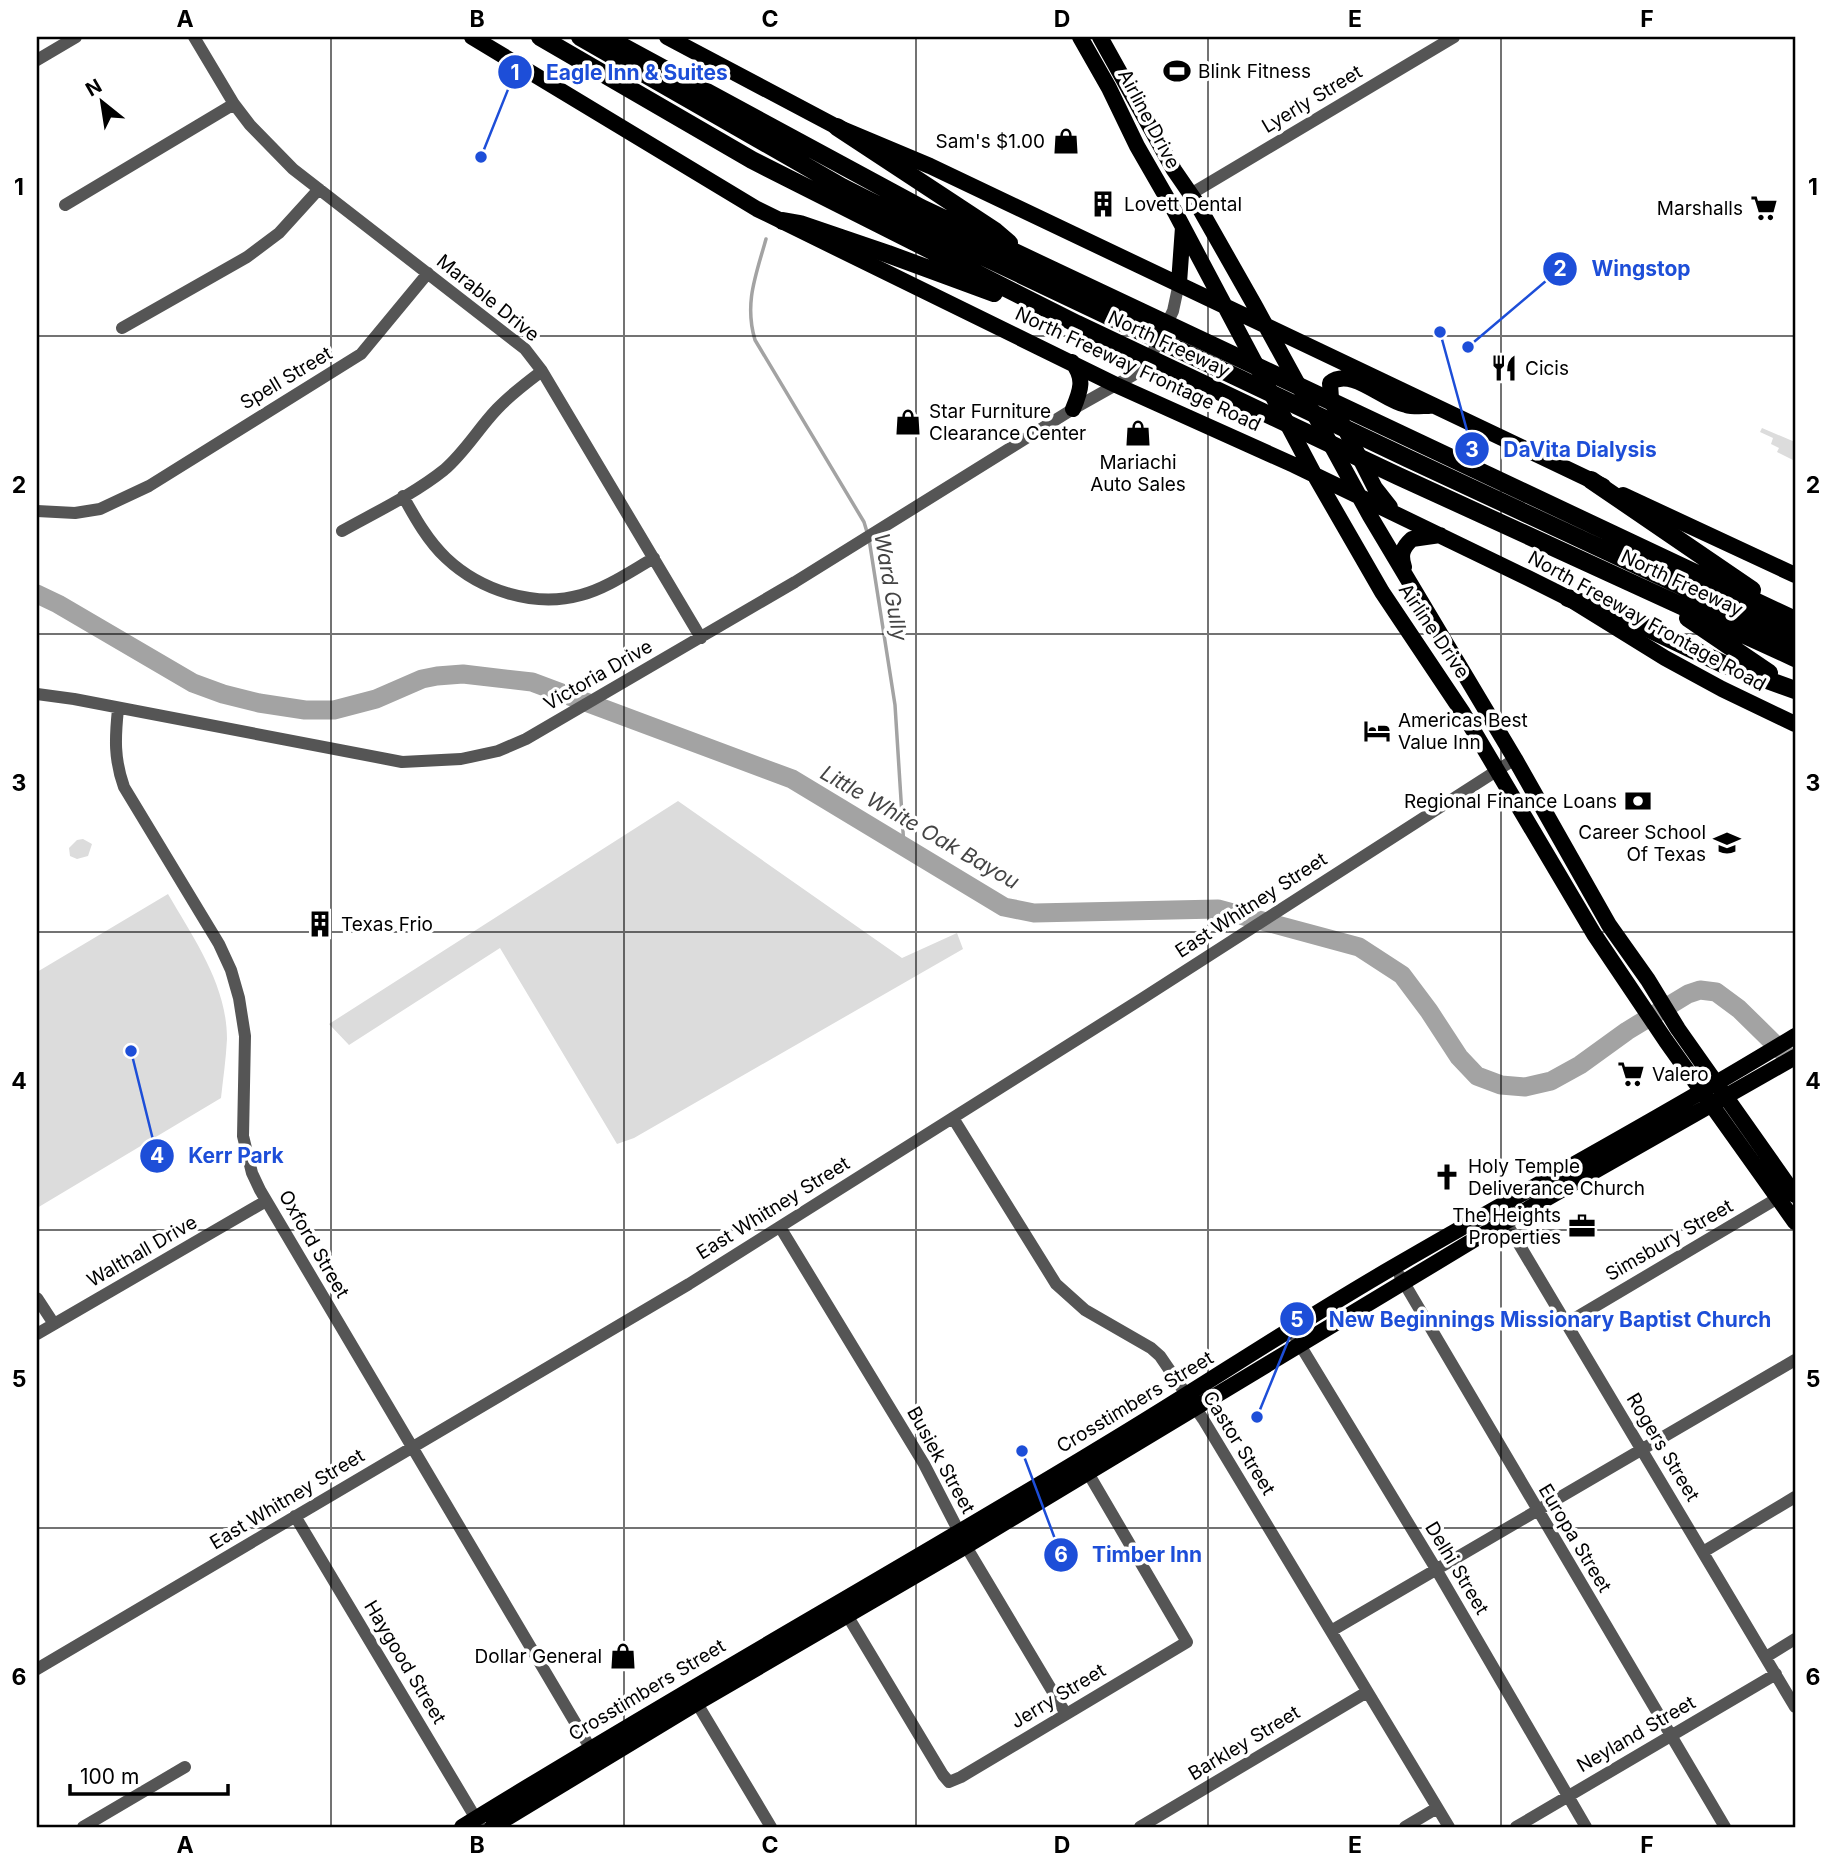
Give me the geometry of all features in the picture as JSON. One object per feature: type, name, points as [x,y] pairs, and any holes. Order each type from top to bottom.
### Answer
[{"type":"highway","name":"North Freeway","points":[[540,37],[752,160],[1077,324],[1122,334],[1407,458],[1795,639]]},
{"type":"highway","name":"North Freeway","points":[[580,37],[842,187],[1398,476],[1795,658]]},
{"type":"highway","name":"North Freeway","points":[[605,37],[921,208],[1795,620]]},
{"type":"highway","points":[[837,127],[995,231],[1024,257]]},
{"type":"highway","points":[[783,221],[800,224],[888,254],[1077,324]]},
{"type":"highway","points":[[1591,480],[1795,620]]},
{"type":"highway","points":[[1651,592],[1795,690]]},
{"type":"highway","points":[[1569,598],[1626,618],[1723,664],[1795,690]]},
{"type":"main road","name":"North Freeway Frontage Road","points":[[472,37],[757,209],[1116,384],[1314,474],[1569,598],[1665,658],[1738,698],[1795,723]]},
{"type":"main road","points":[[667,37],[837,127],[930,166],[1795,575]]},
{"type":"main road","name":"Airline Drive","points":[[1080,37],[1314,474],[1382,592],[1448,690],[1594,934],[1665,1041],[1714,1098],[1788,1194],[1795,1222]]},
{"type":"main road","name":"Airline Drive","points":[[1100,37],[1189,195],[1196,202],[1359,496],[1468,678],[1609,925],[1717,1083]]},
{"type":"main road","points":[[1099,70],[1113,61]]},
{"type":"main road","points":[[1150,168],[1168,178],[1178,195],[1189,195]]},
{"type":"main road","points":[[1179,284],[1182,227]]},
{"type":"main road","points":[[1153,271],[1163,269],[1173,262],[1181,246]]},
{"type":"main road","points":[[1072,362],[1080,372],[1079,394],[1073,409]]},
{"type":"main road","points":[[1395,513],[1375,488],[1336,411],[1331,399],[1330,383],[1338,378],[1350,378],[1406,405],[1435,406]]},
{"type":"main road","points":[[1405,573],[1401,556],[1407,543],[1418,537],[1440,535]]},
{"type":"main road","points":[[1448,690],[1468,678]]},
{"type":"main road","points":[[1594,934],[1609,925]]},
{"type":"main road","name":"Crosstimbers Street","points":[[473,1824],[844,1610],[966,1546],[1084,1467],[1296,1336],[1394,1266],[1587,1175],[1714,1098],[1717,1083],[1795,1036]]},
{"type":"main road","name":"Crosstimbers Street","points":[[1296,1336],[1404,1282],[1578,1161],[1767,1073],[1795,1057]]},
{"type":"main road","points":[[1578,1161],[1587,1175]]},
{"type":"main road","name":"Crosstimbers Street","points":[[844,1610],[958,1531],[1084,1467]]},
{"type":"main road","name":"Crosstimbers Street","points":[[492,1827],[595,1755]]},
{"type":"street","points":[[37,60],[76,37]]},
{"type":"street","name":"Marable Drive","points":[[194,37],[234,104],[271,148],[525,349],[542,372],[701,638]]},
{"type":"street","name":"Lyerly Street","points":[[1189,195],[1454,37]]},
{"type":"street","points":[[65,205],[234,104]]},
{"type":"street","points":[[122,328],[247,257],[279,233],[319,188]]},
{"type":"street","name":"Spell Street","points":[[37,511],[75,513],[100,509],[137,493],[361,354],[428,273]]},
{"type":"street","name":"Victoria Drive","points":[[37,694],[402,762],[461,759],[498,751],[526,739],[701,638],[1073,409],[1137,373],[1148,362],[1173,312],[1179,284]]},
{"type":"street","points":[[342,531],[443,470],[461,453],[496,410],[521,386],[542,372]]},
{"type":"street","points":[[403,496],[416,520],[445,557],[464,574],[514,596],[559,599],[581,595],[603,587],[654,558]]},
{"type":"street","name":"Oxford Street","points":[[118,709],[116,756],[124,787],[219,944],[239,998],[246,1036],[243,1136],[252,1173],[411,1448],[595,1755]]},
{"type":"street","name":"East Whitney Street","points":[[37,1669],[689,1284],[1515,759]]},
{"type":"street","name":"Castor Street","points":[[953,1118],[1056,1284],[1085,1310],[1160,1356],[1191,1402],[1449,1827]]},
{"type":"street","name":"Simsbury Street","points":[[1567,1323],[1788,1194]]},
{"type":"street","name":"Walthall Drive","points":[[37,1334],[266,1201]]},
{"type":"street","name":"Rogers Street","points":[[1502,1215],[1795,1707]]},
{"type":"street","name":"Busiek Street","points":[[780,1227],[924,1464],[966,1546],[1066,1714]]},
{"type":"street","name":"Europa Street","points":[[1394,1266],[1725,1827]]},
{"type":"street","points":[[37,1298],[54,1324]]},
{"type":"street","name":"Delhi Street","points":[[1296,1336],[1586,1827]]},
{"type":"street","points":[[1331,1631],[1795,1360]]},
{"type":"street","name":"Jerry Street","points":[[844,1610],[949,1782],[1187,1642],[1084,1467]]},
{"type":"street","points":[[1703,1552],[1795,1497]]},
{"type":"street","name":"Haygood Street","points":[[295,1516],[473,1824]]},
{"type":"street","points":[[1766,1657],[1795,1639]]},
{"type":"street","name":"Neyland Street","points":[[1516,1827],[1776,1674]]},
{"type":"street","name":"Barkley Street","points":[[1140,1827],[1367,1692]]},
{"type":"street","points":[[692,1696],[771,1827]]},
{"type":"street","points":[[83,1827],[185,1767]]},
{"type":"street","points":[[1405,1827],[1437,1808]]},
{"type":"shaded area","points":[[1762,428],[1795,442],[1795,461],[1777,452],[1779,448],[1771,444],[1773,438],[1760,432]]},
{"type":"shaded area","points":[[678,801],[902,958],[957,933],[963,949],[634,1138],[617,1144],[500,948],[349,1045],[329,1024]]},
{"type":"shaded area","points":[[83,839],[92,844],[88,856],[77,859],[70,856],[69,848],[77,840]]},
{"type":"shaded area","points":[[168,894],[207,963],[226,1019],[227,1039],[221,1098],[37,1208],[37,972]]},
{"type":"waterway","name":"Ward Gully","points":[[766,239],[751,301],[755,340],[864,522],[867,532]]},
{"type":"waterway","name":"Ward Gully","points":[[869,539],[895,705],[904,847]]},
{"type":"waterway","name":"Little White Oak Bayou","points":[[37,594],[193,683],[259,703],[305,710],[334,710],[376,699],[422,679],[437,676],[463,674],[532,682],[792,779],[1004,907],[1034,913],[1218,909],[1359,947],[1402,975],[1459,1057],[1477,1076],[1501,1085],[1525,1087],[1551,1081],[1580,1065],[1627,1031],[1688,994],[1700,990],[1716,992],[1739,1009],[1789,1058]]},
{"type":"place","name":"Blink Fitness","points":[[1177,71]]},
{"type":"place","name":"Sam's $1.00","points":[[1066,141]]},
{"type":"place","name":"Eagle Inn & Suites","points":[[481,157]]},
{"type":"place","name":"Lovett Dental","points":[[1103,204]]},
{"type":"place","name":"Marshalls","points":[[1764,208]]},
{"type":"place","name":"DaVita Dialysis","points":[[1440,332]]},
{"type":"place","name":"Wingstop","points":[[1468,347]]},
{"type":"place","name":"Cicis","points":[[1504,368]]},
{"type":"place","name":"Star Furniture Clearance Center","points":[[908,422]]},
{"type":"place","name":"Mariachi Auto Sales","points":[[1138,433]]},
{"type":"place","name":"Americas Best Value Inn","points":[[1377,731]]},
{"type":"place","name":"Regional Finance Loans","points":[[1638,801]]},
{"type":"place","name":"Career School Of Texas","points":[[1727,843]]},
{"type":"place","name":"Texas Frio","points":[[320,924]]},
{"type":"place","name":"Kerr Park","points":[[131,1051]]},
{"type":"place","name":"Valero","points":[[1631,1074]]},
{"type":"place","name":"Holy Temple Deliverance Church","points":[[1447,1177]]},
{"type":"place","name":"The Heights Properties","points":[[1582,1226]]},
{"type":"place","name":"New Beginnings Missionary Baptist Church","points":[[1257,1417]]},
{"type":"place","name":"Timber Inn","points":[[1022,1451]]},
{"type":"place","name":"Dollar General","points":[[623,1656]]}]
